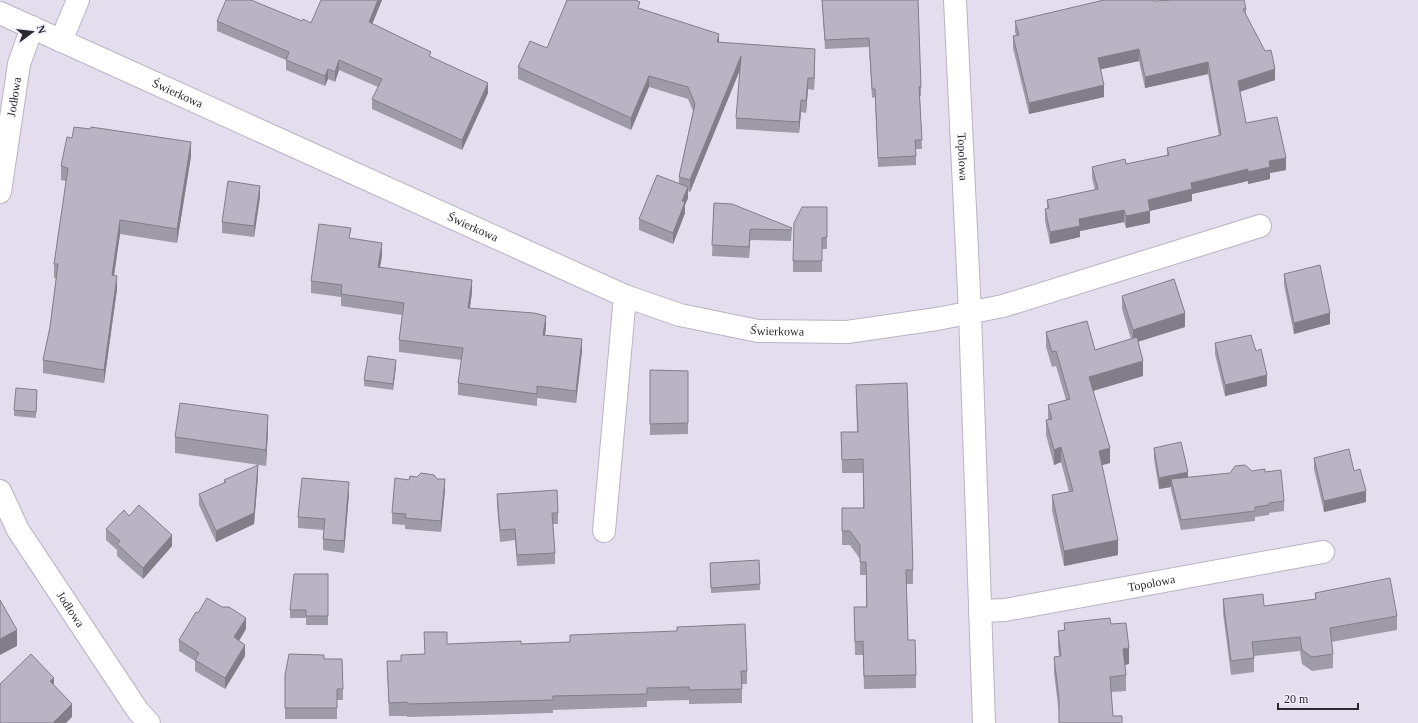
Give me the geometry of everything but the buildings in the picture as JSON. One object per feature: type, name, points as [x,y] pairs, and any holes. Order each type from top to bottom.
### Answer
[{"type":"street","points":[[61,41],[78,0]]},
{"type":"street","name":"Topolowa","points":[[955,0],[970,313],[984,723]]},
{"type":"street","name":"Świerkowa","points":[[0,13],[625,296],[680,315],[758,331],[846,332],[970,313]]},
{"type":"street","name":"Jodłowa","points":[[0,192],[19,64],[32,27]]},
{"type":"street","points":[[970,313],[1003,306],[1260,226]]},
{"type":"street","points":[[604,531],[625,296]]},
{"type":"street","name":"Jodłowa","points":[[0,491],[18,530],[138,711],[149,723]]},
{"type":"street","name":"Topolowa","points":[[980,611],[1005,610],[1323,552]]}]
